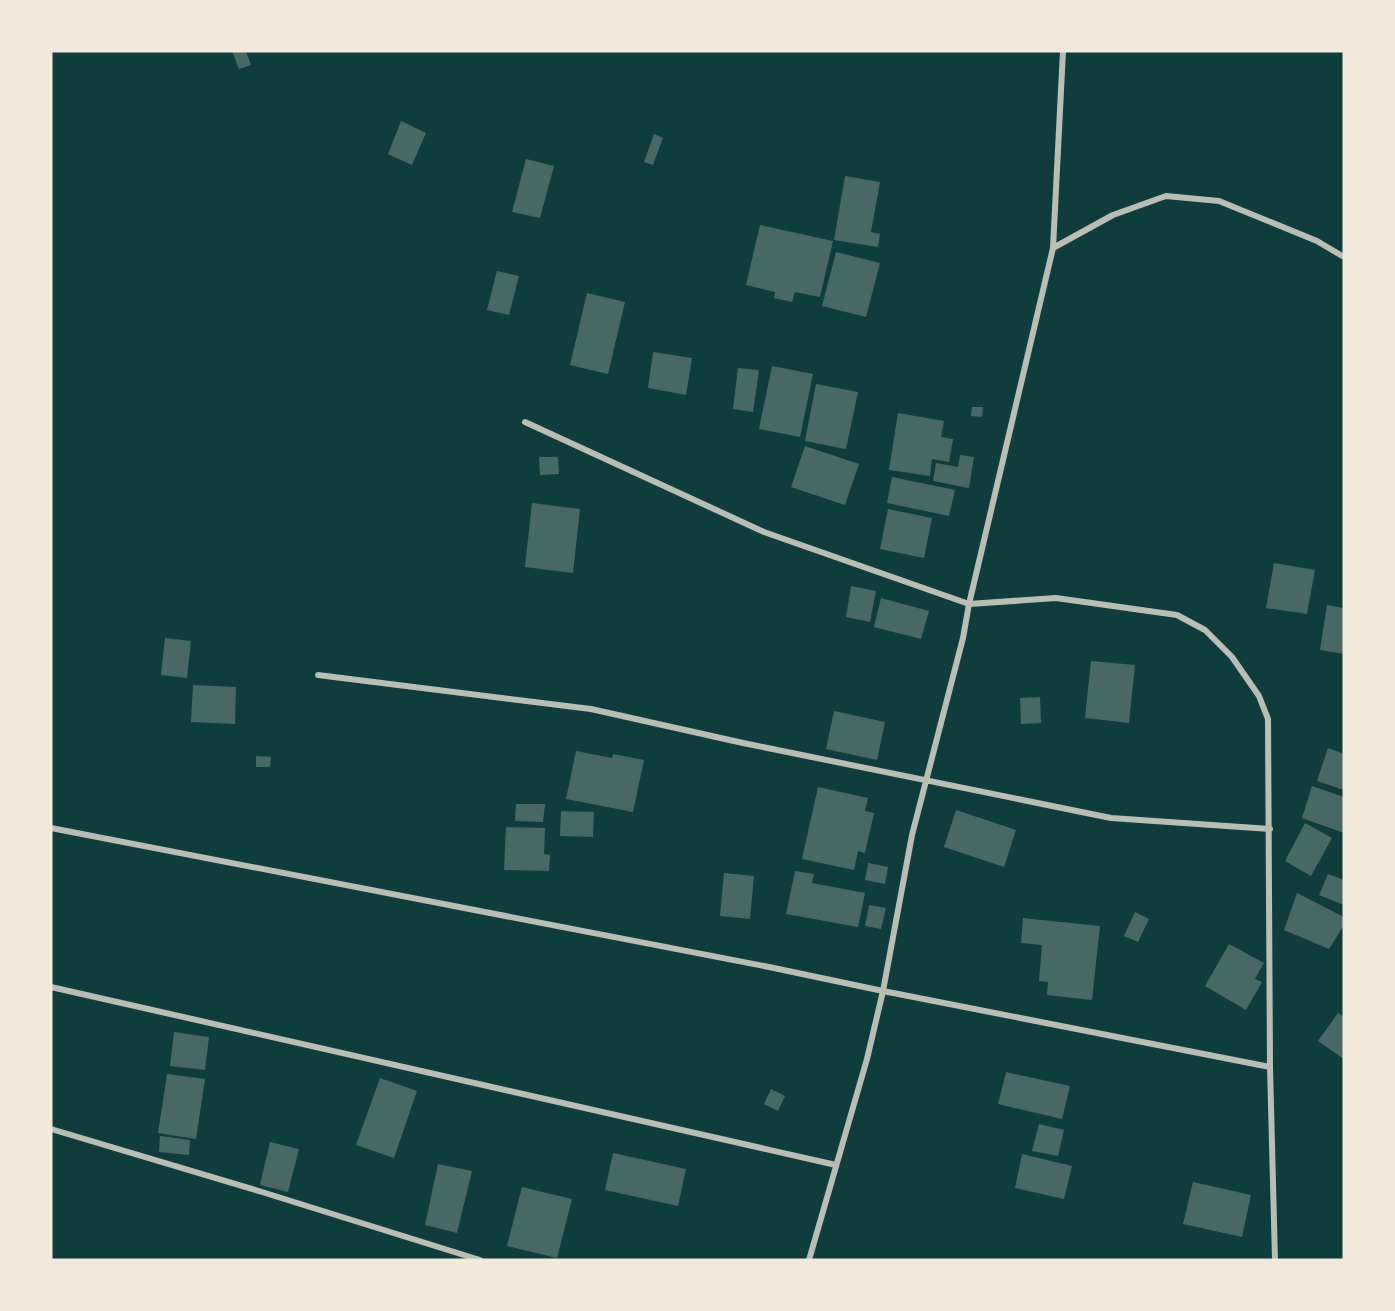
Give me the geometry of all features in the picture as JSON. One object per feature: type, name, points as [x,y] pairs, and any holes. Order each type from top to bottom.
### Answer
[{"type":"street","points":[[809,1260],[867,1059],[883,992],[912,835],[963,638],[1053,248],[1063,51]]},
{"type":"street","points":[[1053,248],[1113,215],[1166,196],[1219,201],[1317,241],[1344,257]]},
{"type":"street","points":[[525,422],[764,532],[969,604],[1056,598],[1177,615],[1205,630],[1232,657],[1259,696],[1268,719],[1270,1066],[1275,1260]]},
{"type":"street","points":[[318,675],[591,710],[1111,818],[1270,829]]},
{"type":"street","points":[[51,828],[1270,1066]]},
{"type":"street","points":[[51,987],[837,1165]]},
{"type":"street","points":[[51,1129],[480,1260]]},
{"type":"building","points":[[232,51],[246,51],[251,65],[239,69]]},
{"type":"building","points":[[401,121],[426,133],[412,165],[388,154]]},
{"type":"building","points":[[654,134],[663,138],[653,165],[644,162]]},
{"type":"building","points":[[526,159],[554,166],[540,218],[512,212]]},
{"type":"building","points":[[845,176],[880,182],[871,232],[880,234],[878,247],[834,240]]},
{"type":"building","points":[[760,225],[833,241],[820,297],[795,292],[792,302],[774,298],[775,292],[746,285]]},
{"type":"building","points":[[836,252],[880,263],[866,317],[822,306]]},
{"type":"building","points":[[497,271],[519,276],[509,315],[487,310]]},
{"type":"building","points":[[587,293],[625,302],[608,374],[570,365]]},
{"type":"building","points":[[653,352],[692,358],[686,395],[648,388]]},
{"type":"building","points":[[772,366],[813,374],[800,437],[759,429]]},
{"type":"building","points":[[738,368],[759,370],[753,412],[733,409]]},
{"type":"building","points":[[816,384],[858,392],[846,449],[805,441]]},
{"type":"building","points":[[972,407],[983,407],[982,417],[971,416]]},
{"type":"building","points":[[898,413],[944,421],[941,437],[953,439],[949,462],[932,459],[930,476],[889,470]]},
{"type":"building","points":[[805,446],[859,464],[845,505],[791,487]]},
{"type":"building","points":[[960,455],[974,457],[969,488],[933,481],[936,463],[958,467]]},
{"type":"building","points":[[539,457],[558,457],[559,474],[540,475]]},
{"type":"building","points":[[892,477],[955,490],[949,516],[887,503]]},
{"type":"building","points":[[532,503],[580,509],[573,573],[525,567]]},
{"type":"building","points":[[888,509],[932,518],[924,558],[880,549]]},
{"type":"building","points":[[1274,563],[1315,570],[1307,614],[1266,608]]},
{"type":"building","points":[[851,586],[876,591],[870,622],[846,617]]},
{"type":"building","points":[[881,598],[929,611],[921,639],[874,627]]},
{"type":"building","points":[[1327,605],[1344,608],[1344,654],[1320,650]]},
{"type":"building","points":[[165,638],[191,641],[187,678],[161,675]]},
{"type":"building","points":[[1091,661],[1135,665],[1129,723],[1085,718]]},
{"type":"building","points":[[193,685],[236,687],[235,724],[191,722]]},
{"type":"building","points":[[1040,697],[1041,723],[1021,724],[1020,698]]},
{"type":"building","points":[[834,711],[885,722],[877,760],[826,749]]},
{"type":"building","points":[[1328,748],[1344,754],[1344,790],[1317,781]]},
{"type":"building","points":[[576,751],[612,758],[613,754],[644,760],[633,812],[566,799]]},
{"type":"building","points":[[256,756],[271,757],[270,767],[256,767]]},
{"type":"building","points":[[1312,786],[1344,797],[1344,833],[1302,818]]},
{"type":"building","points":[[818,787],[868,798],[865,811],[874,813],[865,853],[858,851],[854,870],[802,859]]},
{"type":"building","points":[[516,804],[545,804],[543,822],[515,821]]},
{"type":"building","points":[[956,810],[1016,830],[1004,867],[944,847]]},
{"type":"building","points":[[561,811],[594,812],[593,837],[560,836]]},
{"type":"building","points":[[1305,823],[1332,838],[1311,876],[1285,861]]},
{"type":"building","points":[[506,827],[545,828],[544,854],[550,855],[549,871],[504,870]]},
{"type":"building","points":[[868,863],[888,867],[885,884],[865,880]]},
{"type":"building","points":[[795,871],[814,874],[812,883],[865,893],[858,927],[786,914]]},
{"type":"building","points":[[724,873],[754,876],[750,919],[720,916]]},
{"type":"building","points":[[1328,874],[1344,880],[1344,905],[1319,895]]},
{"type":"building","points":[[1297,893],[1344,917],[1344,925],[1329,949],[1284,930]]},
{"type":"building","points":[[869,905],[886,908],[881,929],[865,926]]},
{"type":"building","points":[[1135,912],[1149,919],[1138,942],[1124,936]]},
{"type":"building","points":[[1023,918],[1100,926],[1092,1000],[1047,995],[1048,982],[1039,981],[1042,945],[1021,943]]},
{"type":"building","points":[[1229,944],[1264,963],[1255,979],[1262,982],[1246,1010],[1205,986]]},
{"type":"building","points":[[1338,1013],[1344,1017],[1344,1059],[1318,1041]]},
{"type":"building","points":[[174,1032],[209,1037],[205,1070],[170,1066]]},
{"type":"building","points":[[1006,1072],[1070,1086],[1062,1119],[998,1104]]},
{"type":"building","points":[[167,1074],[205,1079],[196,1139],[158,1133]]},
{"type":"building","points":[[380,1078],[417,1091],[394,1158],[356,1145]]},
{"type":"building","points":[[771,1089],[785,1096],[778,1111],[764,1104]]},
{"type":"building","points":[[1039,1124],[1064,1130],[1058,1156],[1032,1151]]},
{"type":"building","points":[[160,1136],[190,1140],[189,1155],[159,1152]]},
{"type":"building","points":[[270,1142],[299,1149],[288,1192],[260,1185]]},
{"type":"building","points":[[613,1153],[686,1169],[678,1206],[605,1190]]},
{"type":"building","points":[[1022,1154],[1072,1166],[1064,1199],[1015,1188]]},
{"type":"building","points":[[438,1164],[472,1171],[457,1233],[425,1225]]},
{"type":"building","points":[[1193,1182],[1251,1195],[1242,1237],[1183,1224]]},
{"type":"building","points":[[522,1187],[572,1199],[557,1258],[507,1246]]}]
